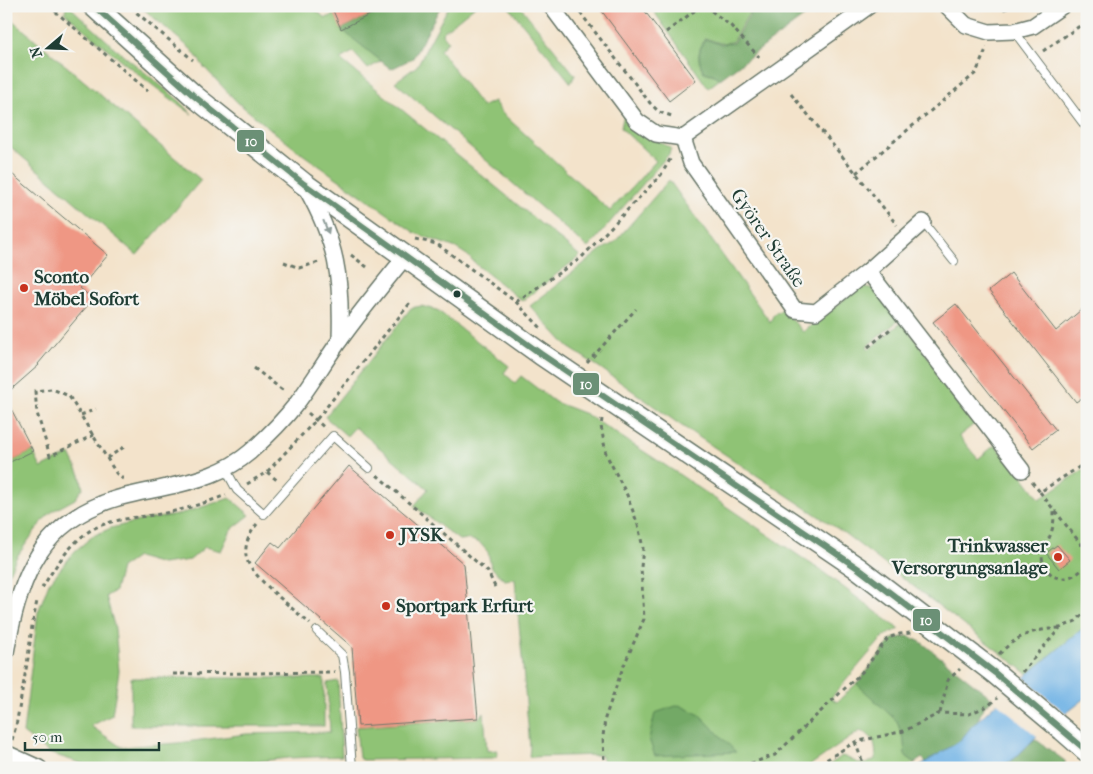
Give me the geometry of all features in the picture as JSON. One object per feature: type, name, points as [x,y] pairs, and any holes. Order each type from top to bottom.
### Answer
[{"type":"main road","points":[[94,6],[194,96],[304,184],[408,247],[540,354],[860,569],[991,670],[1087,750]]},
{"type":"street","points":[[551,6],[637,121],[656,134],[683,138],[869,6]]},
{"type":"street","points":[[947,6],[966,25],[989,32],[1014,31],[1033,26],[1062,6]]},
{"type":"street","name":"Györer Straße","points":[[683,138],[691,163],[795,310],[816,312],[923,222]]},
{"type":"street","points":[[304,184],[319,212],[335,254],[341,307],[340,340]]},
{"type":"street","points":[[6,652],[9,623],[23,585],[34,559],[51,537],[72,518],[102,503],[195,481],[225,468],[248,453],[280,423],[297,403],[408,247]]},
{"type":"street","points":[[868,270],[1022,470]]},
{"type":"street","points":[[9,748],[38,768]]},
{"type":"lane","points":[[1014,31],[1087,128]]},
{"type":"lane","points":[[923,222],[954,261]]},
{"type":"lane","points":[[225,468],[237,490],[264,514],[333,436],[370,468]]},
{"type":"lane","points":[[318,631],[342,655],[352,768]]},
{"type":"path","points":[[49,6],[148,91]]},
{"type":"path","points":[[132,6],[137,13],[193,60]]},
{"type":"path","points":[[575,6],[650,103],[659,112],[672,116]]},
{"type":"path","points":[[666,32],[701,6]]},
{"type":"path","points":[[705,6],[732,26],[758,57]]},
{"type":"path","points":[[988,6],[1004,9],[1016,6]]},
{"type":"path","points":[[1033,56],[1057,43],[1087,21]]},
{"type":"path","points":[[856,172],[976,74],[987,47],[989,32]]},
{"type":"path","points":[[791,94],[856,172],[906,238]]},
{"type":"path","points":[[408,247],[437,244],[516,302],[581,258],[661,175],[683,138]]},
{"type":"path","points":[[353,248],[348,253],[367,268]]},
{"type":"path","points":[[284,262],[299,268],[322,262]]},
{"type":"path","points":[[40,591],[52,571],[88,532],[134,516],[156,514],[201,505],[237,490],[266,472],[316,420],[411,302]]},
{"type":"path","points":[[585,365],[636,309]]},
{"type":"path","points":[[868,347],[904,318]]},
{"type":"path","points":[[94,435],[50,456],[37,413],[35,391],[52,389],[69,396],[94,435],[116,474],[123,479]]},
{"type":"path","points":[[81,415],[96,409]]},
{"type":"path","points":[[602,419],[601,426],[606,454],[627,495],[638,525],[643,548],[641,575],[644,619],[616,684],[605,718],[603,738],[604,762]]},
{"type":"path","points":[[107,458],[124,447]]},
{"type":"path","points":[[1040,492],[1087,462]]},
{"type":"path","points":[[370,468],[488,572],[495,587]]},
{"type":"path","points":[[1022,470],[1081,544],[1087,555]]},
{"type":"path","points":[[1054,510],[1053,527],[1041,558],[1044,567],[1052,576],[1062,578],[1073,576],[1087,564]]},
{"type":"path","points":[[264,514],[247,542],[247,560],[258,577],[318,631]]},
{"type":"path","points":[[9,748],[16,726],[38,600]]},
{"type":"path","points":[[991,670],[1005,649],[1026,634],[1038,629],[1060,628],[1076,621],[1087,610]]},
{"type":"path","points":[[1019,675],[1060,628]]},
{"type":"path","points":[[726,768],[749,764],[775,755],[862,672],[888,638],[917,632]]},
{"type":"path","points":[[940,713],[948,680],[961,667]]},
{"type":"path","points":[[173,674],[345,672]]},
{"type":"path","points":[[813,768],[855,742],[904,731],[940,713],[969,714],[988,706],[1001,694]]},
{"type":"path","points":[[855,742],[865,768]]},
{"type":"green space","points":[[66,6],[69,6],[116,49],[181,102],[192,114],[143,78],[80,26],[65,13]]},
{"type":"green space","points":[[140,6],[311,6],[325,18],[335,15],[342,29],[381,61],[368,69],[353,52],[340,59],[580,256],[522,301],[467,255],[456,248],[415,233],[298,151],[237,102],[204,67],[192,50]]},
{"type":"green space","points":[[388,6],[441,6],[413,58],[391,69],[341,29]]},
{"type":"green space","points":[[449,6],[475,6],[442,33],[448,41],[440,50],[482,107],[494,101],[501,112],[610,211],[656,161],[621,128],[623,118],[627,114],[650,137],[671,148],[669,154],[588,248],[395,82],[417,66]]},
{"type":"green space","points":[[508,6],[520,6],[575,75],[571,83]]},
{"type":"green space","points":[[650,6],[759,6],[751,10],[732,42],[720,43],[705,38],[699,51],[700,63],[704,72],[720,79],[708,88]]},
{"type":"green space","points":[[760,6],[789,6],[794,13],[802,10],[809,13],[720,79],[713,74],[704,72],[699,55],[705,39],[720,44],[733,43],[752,11]]},
{"type":"green space","points":[[6,15],[201,180],[137,255],[6,143]]},
{"type":"green space","points":[[669,180],[770,322],[774,314],[783,309],[803,332],[862,286],[874,289],[899,320],[867,346],[869,349],[902,322],[977,422],[959,436],[978,459],[995,445],[1018,470],[1040,499],[1087,467],[1087,625],[1028,674],[844,533],[679,424],[568,347],[530,306],[601,250],[614,243]]},
{"type":"green space","points":[[421,306],[437,310],[509,366],[504,373],[515,383],[521,376],[555,402],[586,414],[823,572],[899,629],[884,636],[831,698],[837,702],[857,683],[897,721],[904,741],[905,755],[915,763],[906,768],[825,768],[842,756],[863,764],[871,762],[876,758],[873,741],[869,735],[860,731],[806,768],[607,768],[600,755],[529,757],[530,747],[515,579],[505,580],[491,567],[488,552],[480,543],[469,539],[459,540],[414,506],[428,489],[355,427],[347,436],[325,417],[411,308]]},
{"type":"green space","points":[[33,451],[41,468],[70,454],[80,475],[83,488],[75,499],[53,511],[42,521],[16,558],[6,579],[6,464]]},
{"type":"green space","points":[[230,498],[250,515],[231,530],[221,551],[205,547],[190,560],[162,564],[137,557],[121,568],[115,591],[106,596],[115,629],[119,671],[112,715],[91,726],[121,747],[178,743],[246,734],[330,732],[327,683],[338,681],[342,756],[289,758],[194,768],[96,768],[49,753],[23,733],[38,612],[49,583],[75,551],[93,536],[111,528],[143,520],[177,515]]},
{"type":"green space","points":[[908,636],[921,642],[993,699],[985,705],[977,721],[960,741],[926,762],[922,758],[915,763],[905,755],[904,741],[897,721],[857,684],[892,639]]},
{"type":"green space","points":[[131,678],[324,678],[324,726],[131,726]]},
{"type":"green space","points":[[679,705],[700,715],[736,752],[655,756],[649,739],[655,713]]},
{"type":"green space","points":[[484,713],[487,751],[497,750],[497,756],[493,758],[363,760],[359,758],[356,727],[478,718]]},
{"type":"green space","points":[[1035,739],[1065,761],[1065,768],[999,768],[1015,758]]},
{"type":"water","points":[[1087,625],[1087,697],[1036,737],[1015,758],[999,768],[916,768],[960,741],[972,726],[1028,674]]},
{"type":"pier","points":[[1022,676],[1068,715],[1039,738],[995,701]]},
{"type":"building","points":[[331,6],[388,6],[341,29]]},
{"type":"building","points":[[598,6],[641,6],[696,80],[669,101]]},
{"type":"building","points":[[6,169],[108,255],[80,288],[93,299],[39,365],[6,394]]},
{"type":"building","points":[[1011,273],[1056,331],[1087,305],[1087,394],[1076,402],[989,291]]},
{"type":"building","points":[[956,304],[1056,430],[1033,448],[933,322]]},
{"type":"building","points":[[6,399],[33,451],[6,464]]},
{"type":"building","name":"Sportpark Erfurt","points":[[349,466],[464,564],[478,718],[358,726],[352,647],[255,563],[272,542],[280,548]]},
{"type":"building","name":"Trinkwasser Versorgungsanlage","points":[[1057,545],[1070,560],[1059,569],[1046,553]]},
{"type":"transit line","name":"10","points":[[94,6],[194,96],[304,184],[541,354],[859,569],[995,673],[1087,751]]},
{"type":"place","name":"Sconto Möbel Sofort","points":[[24,288]]},
{"type":"place","name":"JYSK","points":[[390,535]]},
{"type":"place","name":"Trinkwasser Versorgungsanlage","points":[[1058,557]]},
{"type":"place","name":"Sportpark Erfurt","points":[[386,606]]}]
